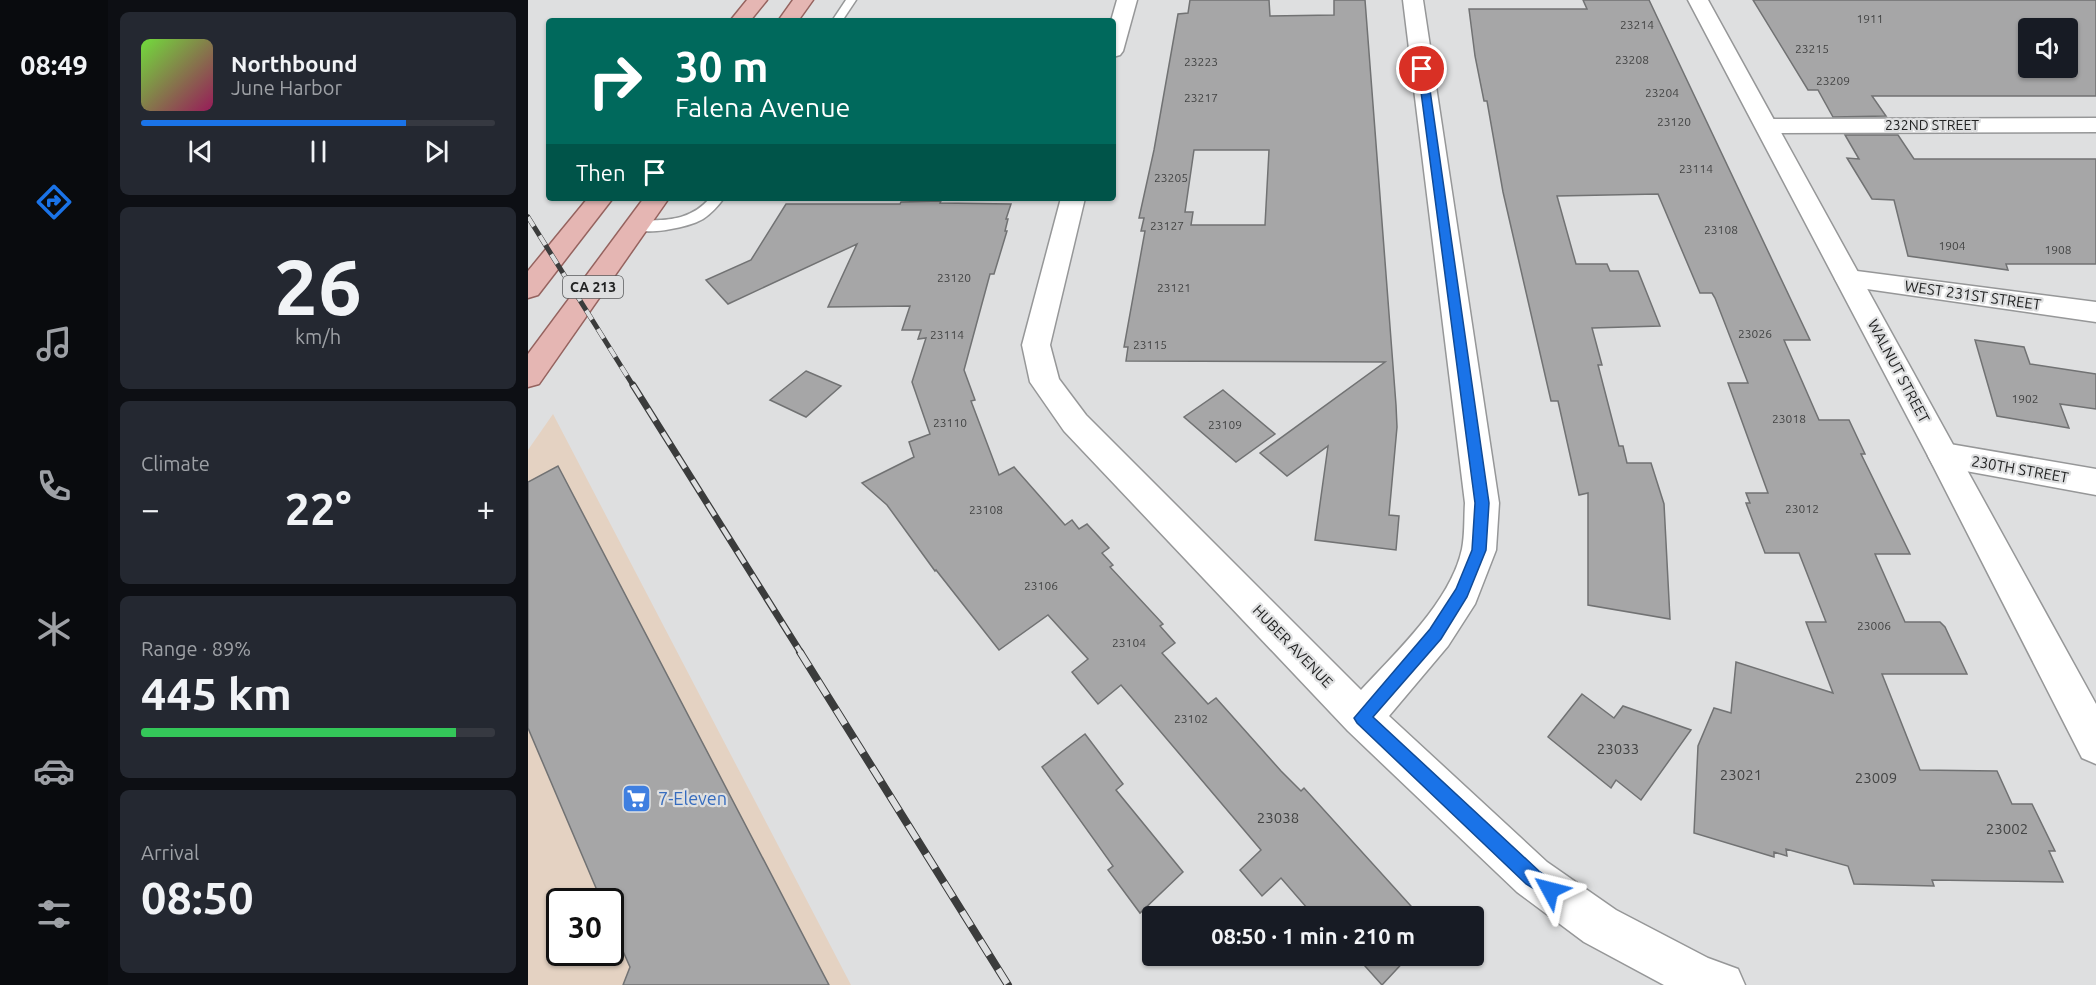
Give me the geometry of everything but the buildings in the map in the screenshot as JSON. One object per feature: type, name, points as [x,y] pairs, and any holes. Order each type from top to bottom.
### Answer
[{"type":"main road","points":[[742,18],[757,0]]},
{"type":"main road","points":[[790,18],[803,0]]},
{"type":"main road","name":"CA 213","points":[[528,289],[599,201]]},
{"type":"main road","name":"CA 213","points":[[528,376],[655,201]]},
{"type":"street","points":[[1116,40],[1127,0]]},
{"type":"street","points":[[1362,718],[1435,634],[1462,593],[1479,550],[1482,503],[1413,0]]},
{"type":"street","name":"WALNUT STREET","points":[[1698,0],[1768,126],[2096,744]]},
{"type":"street","name":"232ND STREET","points":[[1768,126],[2096,125]]},
{"type":"street","name":"HUBER AVENUE","points":[[1072,201],[1036,345],[1045,382],[1075,423],[1362,718],[1533,877],[1600,927],[1702,980],[1722,985]]},
{"type":"street","name":"WEST 231ST STREET","points":[[1849,279],[2096,312]]},
{"type":"street","name":"230TH STREET","points":[[1944,456],[2096,483]]},
{"type":"lane","points":[[839,18],[851,0]]},
{"type":"lane","points":[[636,226],[666,227],[686,223],[705,214],[715,201]]},
{"type":"shaded area","points":[[553,414],[851,985],[528,985],[528,450]]},
{"type":"railway","points":[[528,217],[634,387]]},
{"type":"railway","points":[[633,385],[801,653]]},
{"type":"railway","points":[[800,652],[1008,985]]},
{"type":"place","name":"7-Eleven","points":[[637,798]]},
{"type":"route","points":[[1422,69],[1482,503],[1479,550],[1462,593],[1435,634],[1362,718],[1533,877],[1550,890]]}]
